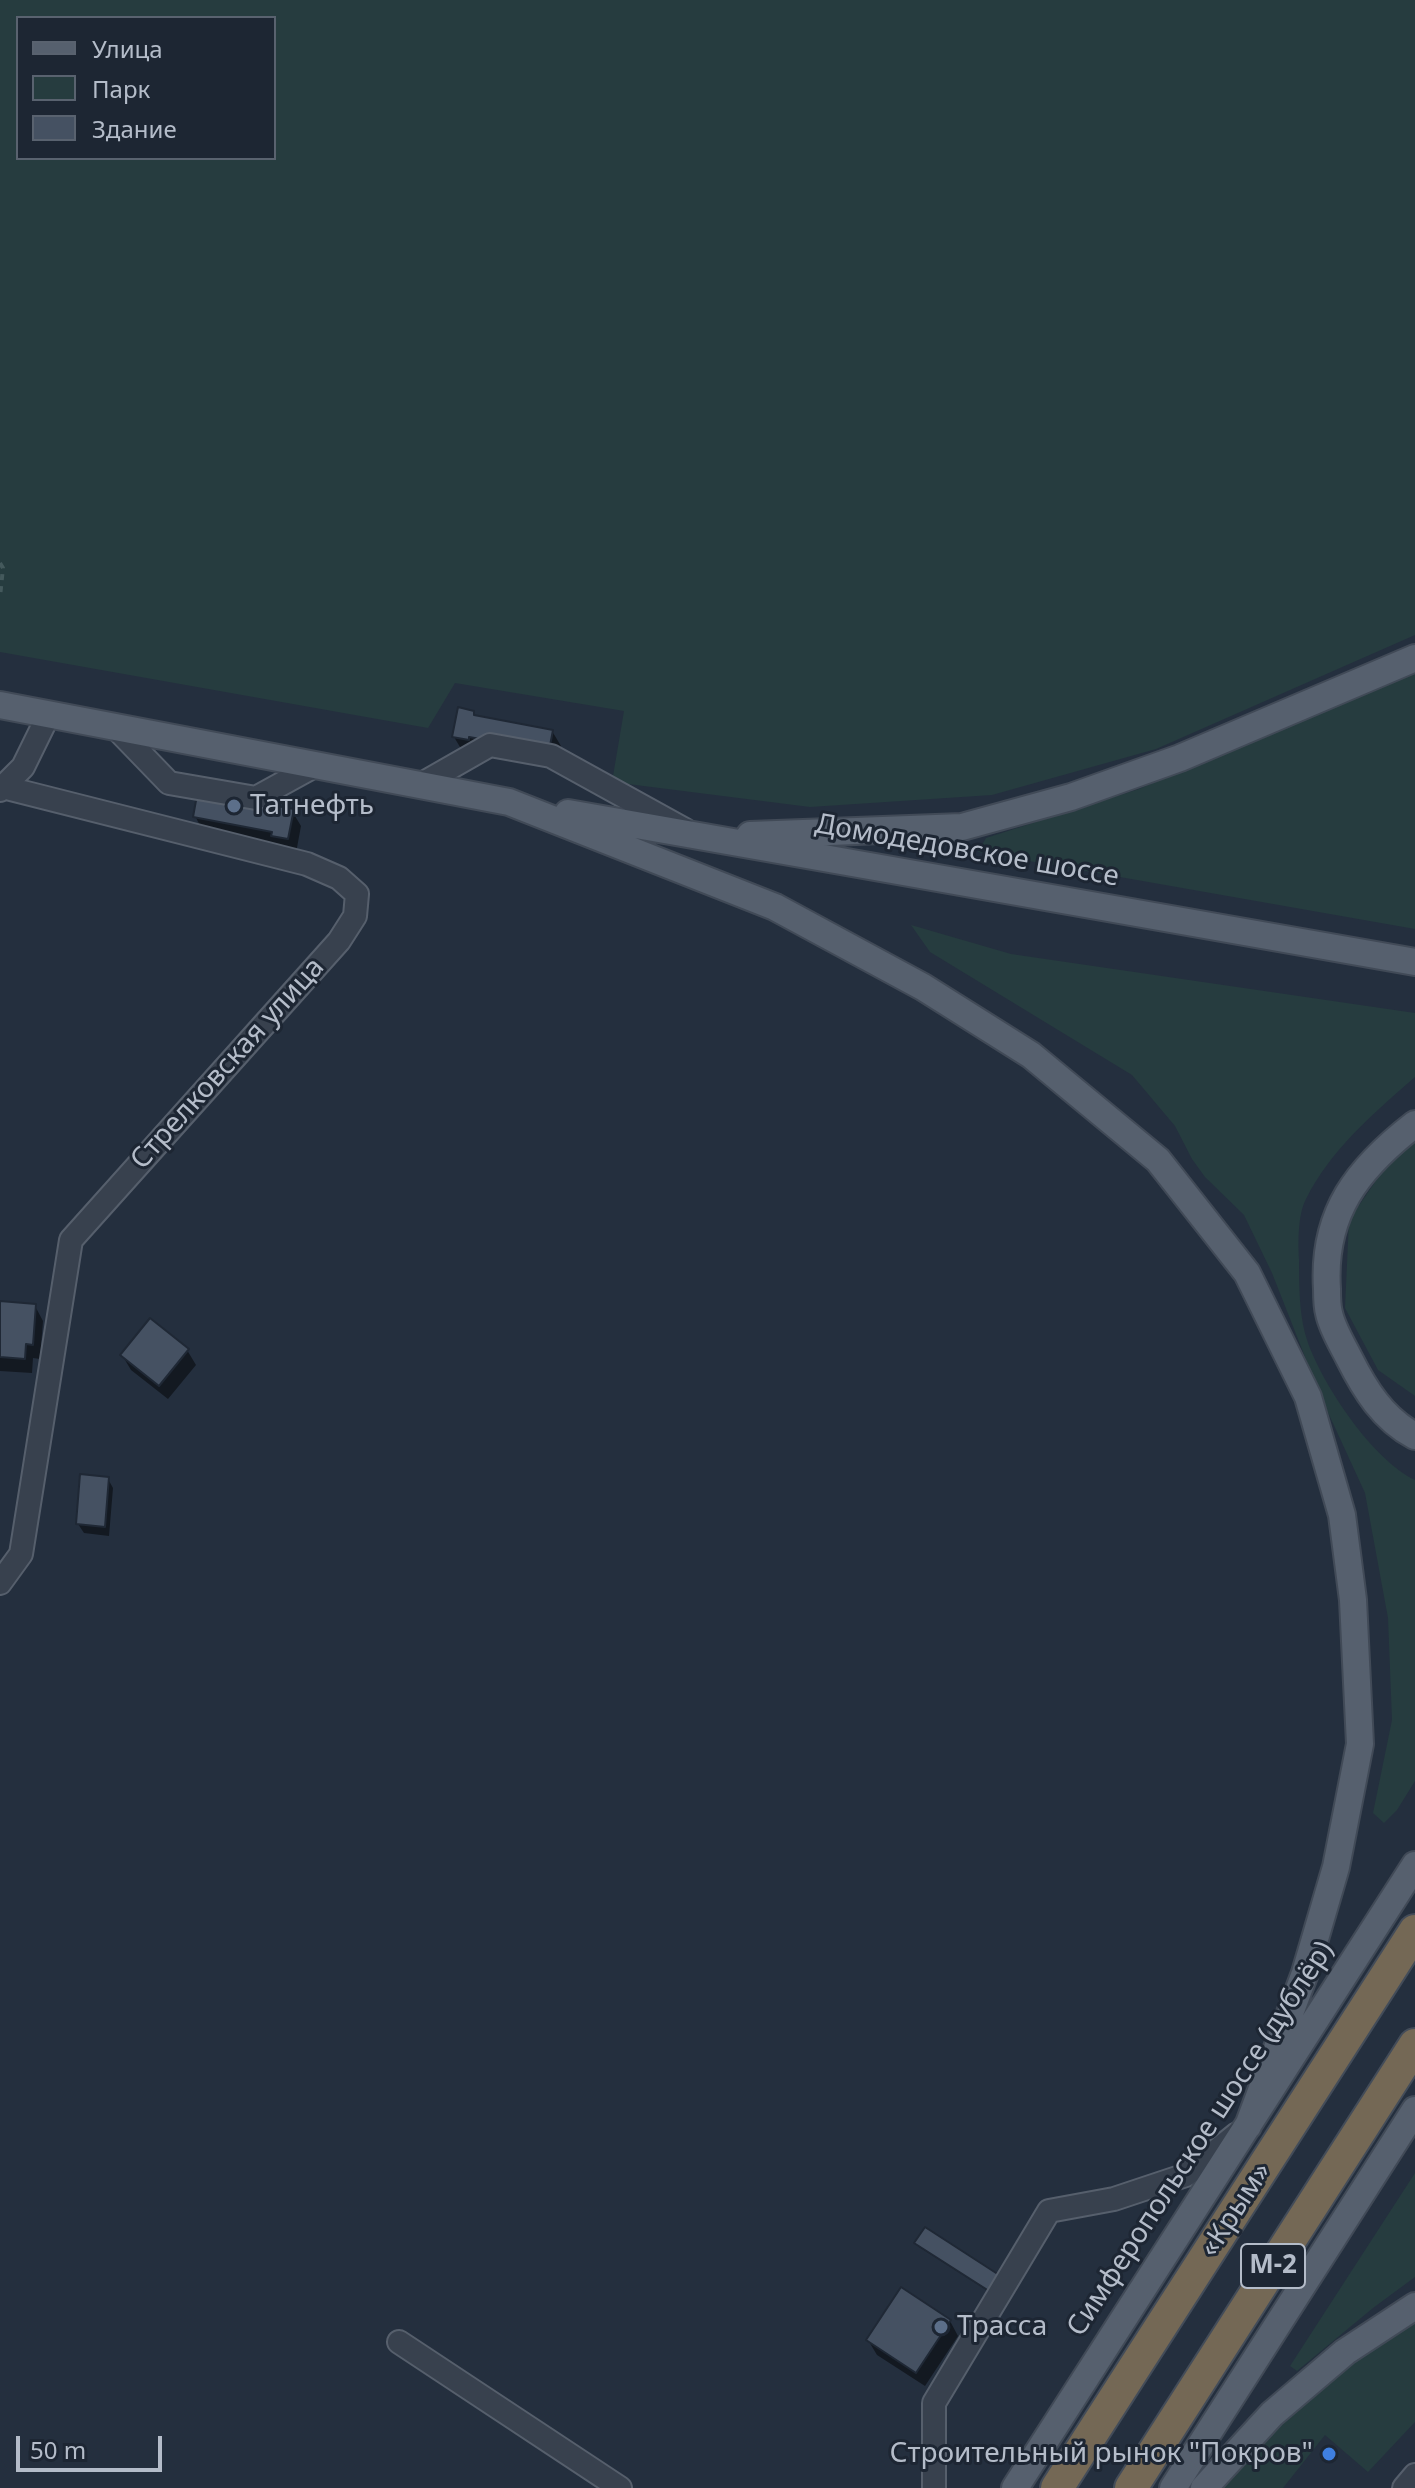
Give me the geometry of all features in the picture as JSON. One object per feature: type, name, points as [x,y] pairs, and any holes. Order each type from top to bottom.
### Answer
[{"type":"highway","name":"«Крым»","points":[[1057,2488],[1415,1931]]},
{"type":"highway","name":"М-2","points":[[1131,2488],[1415,2045]]},
{"type":"main road","points":[[696,837],[962,827],[1071,797],[1180,758],[1415,658]]},
{"type":"main road","points":[[0,705],[509,802],[775,907],[923,987],[1031,1055],[1158,1160],[1247,1273],[1308,1397],[1342,1515],[1353,1600],[1360,1744],[1336,1867],[1310,1958],[1248,2126]]},
{"type":"main road","name":"Домодедовское шоссе","points":[[509,802],[1415,962]]},
{"type":"main road","points":[[1415,1124],[1384,1148],[1346,1195],[1331,1226],[1326,1272],[1329,1314],[1365,1390],[1397,1426],[1415,1436]]},
{"type":"main road","name":"Симферопольское шоссе (дублёр)","points":[[1015,2488],[1415,1865]]},
{"type":"main road","points":[[1173,2488],[1415,2110]]},
{"type":"main road","points":[[1204,2488],[1284,2403],[1345,2352],[1415,2306]]},
{"type":"street","points":[[1,788],[23,767],[49,714]]},
{"type":"street","points":[[114,726],[169,783],[256,798],[316,765]]},
{"type":"street","points":[[420,785],[490,745],[551,756],[696,837]]},
{"type":"street","name":"Стрелковская улица","points":[[0,1583],[21,1554],[71,1240],[339,941],[355,916],[357,894],[339,878],[307,864],[1,788]]},
{"type":"street","points":[[934,2488],[934,2403],[1049,2211],[1114,2199],[1186,2175],[1248,2126]]},
{"type":"street","points":[[399,2342],[620,2488]]},
{"type":"street","points":[[1404,2488],[1415,2475]]},
{"type":"path","points":[[0,563],[3,568],[0,597]]},
{"type":"green space","points":[[0,0],[1415,0],[1415,635],[1156,749],[992,795],[810,807],[612,782],[624,711],[455,683],[428,728],[0,652]]},
{"type":"green space","points":[[1415,669],[1415,929],[978,852],[986,838],[1139,789]]},
{"type":"green space","points":[[911,925],[1011,954],[1415,1013],[1415,1077],[1354,1133],[1328,1164],[1303,1205],[1299,1236],[1301,1313],[1315,1361],[1338,1400],[1367,1439],[1399,1470],[1415,1480],[1415,1781],[1397,1810],[1384,1823],[1373,1813],[1392,1720],[1388,1618],[1365,1493],[1320,1395],[1272,1273],[1244,1215],[1205,1177],[1175,1126],[1132,1075],[930,952]]},
{"type":"green space","points":[[1415,1140],[1415,1396],[1378,1370],[1345,1308],[1349,1220],[1388,1163]]},
{"type":"green space","points":[[1415,2173],[1415,2277],[1297,2371],[1290,2366]]},
{"type":"green space","points":[[1415,2317],[1415,2422],[1368,2472],[1325,2435],[1283,2488],[1221,2488],[1281,2418]]},
{"type":"building","points":[[458,707],[474,711],[474,715],[553,730],[549,751],[469,737],[469,740],[452,737]]},
{"type":"building","points":[[197,795],[276,810],[277,806],[294,809],[288,839],[271,836],[272,832],[193,817]]},
{"type":"building","points":[[0,1301],[36,1304],[33,1345],[26,1344],[25,1359],[0,1357]]},
{"type":"building","points":[[150,1318],[189,1349],[159,1386],[120,1355]]},
{"type":"building","points":[[80,1474],[109,1477],[105,1527],[76,1524]]},
{"type":"building","points":[[925,2227],[1010,2282],[1000,2298],[914,2243]]},
{"type":"building","points":[[901,2287],[951,2320],[916,2373],[866,2340]]},
{"type":"place","name":"Татнефть","points":[[234,806]]},
{"type":"place","name":"Трасса","points":[[941,2327]]},
{"type":"place","name":"Строительный рынок \"Покров\"","points":[[1329,2454]]}]
